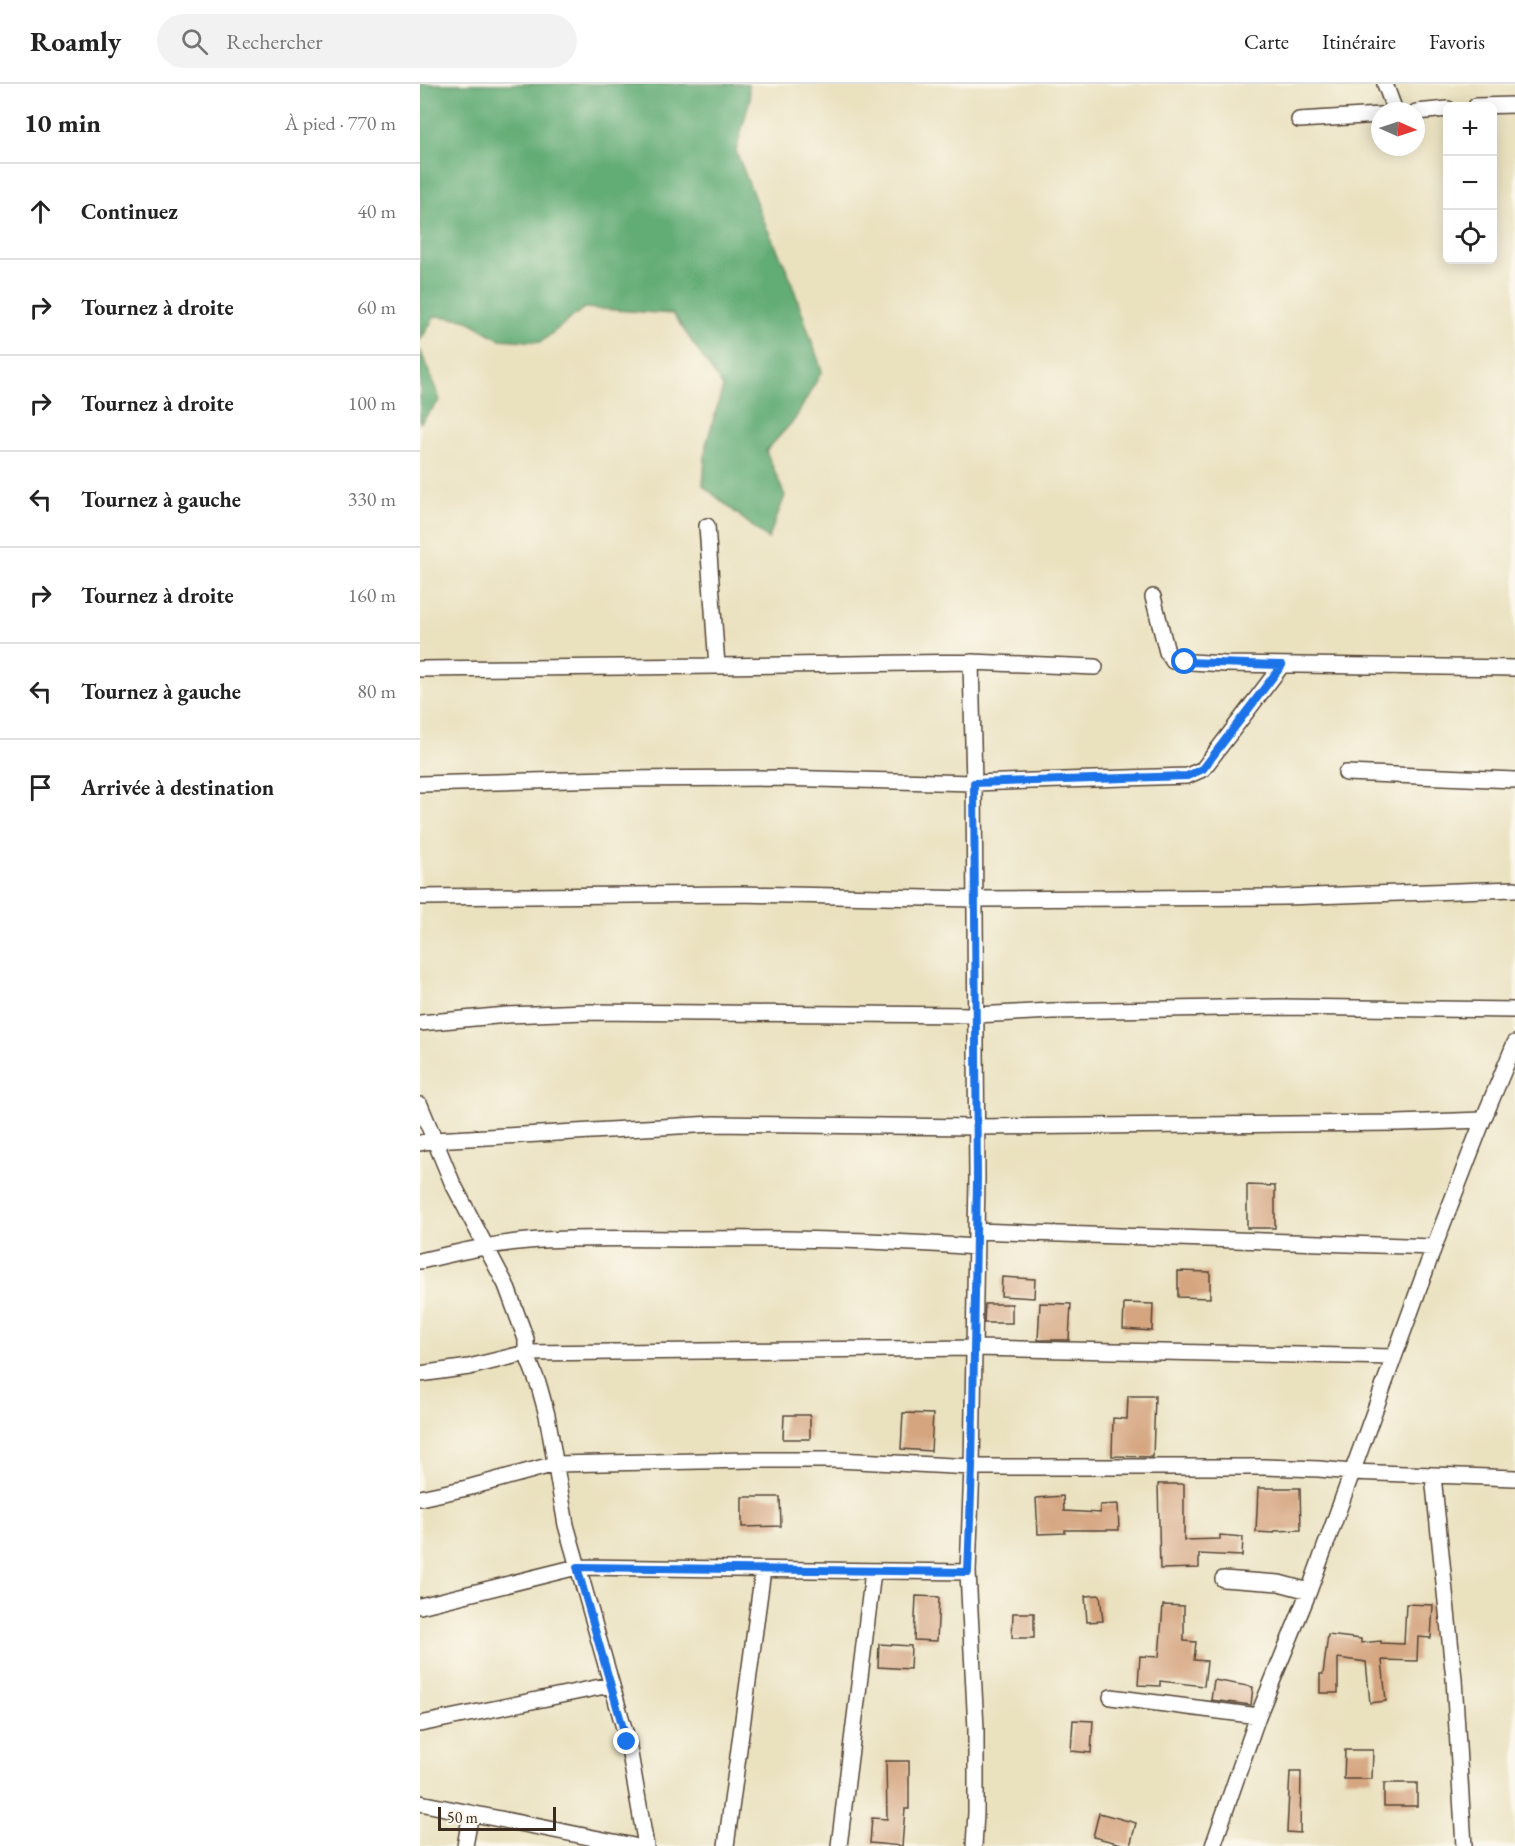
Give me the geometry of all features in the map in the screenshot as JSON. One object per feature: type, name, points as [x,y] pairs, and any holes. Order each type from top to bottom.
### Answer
[{"type":"street","points":[[1385,84],[1392,102]]},
{"type":"street","points":[[1497,105],[1515,105]]},
{"type":"street","points":[[1425,111],[1443,109]]},
{"type":"street","points":[[1299,120],[1371,116]]},
{"type":"street","points":[[707,526],[717,666]]},
{"type":"street","points":[[1153,597],[1167,652],[1173,661],[1515,668]]},
{"type":"street","points":[[971,662],[974,783],[975,1239],[968,1572],[976,1729],[974,1846]]},
{"type":"street","points":[[420,669],[971,662],[1095,667]]},
{"type":"street","points":[[420,784],[610,779],[777,778],[974,783],[1187,776],[1203,769],[1282,665]]},
{"type":"street","points":[[1346,773],[1515,780]]},
{"type":"street","points":[[420,897],[738,894],[974,899],[1285,897],[1515,889]]},
{"type":"street","points":[[420,1023],[507,1015],[586,1012],[975,1015],[1052,1011],[1280,1007],[1515,1010]]},
{"type":"street","points":[[1213,1846],[1258,1716],[1309,1591],[1434,1246],[1515,1043]]},
{"type":"street","points":[[420,1105],[427,1142],[452,1182],[506,1285],[526,1339],[526,1353],[547,1414],[566,1525],[627,1742],[646,1846]]},
{"type":"street","points":[[427,1142],[713,1124],[975,1127],[1398,1124],[1483,1120]]},
{"type":"street","points":[[420,1261],[485,1246],[575,1239],[791,1238],[902,1241],[975,1239],[1434,1246]]},
{"type":"street","points":[[420,1374],[526,1353],[974,1348],[1394,1357]]},
{"type":"street","points":[[420,1498],[555,1464],[748,1460],[838,1460],[972,1467],[1319,1468],[1351,1472],[1515,1478]]},
{"type":"street","points":[[1432,1476],[1454,1679],[1464,1846]]},
{"type":"street","points":[[420,1606],[577,1567],[968,1572]]},
{"type":"street","points":[[726,1846],[763,1570]]},
{"type":"street","points":[[839,1846],[873,1572]]},
{"type":"street","points":[[1223,1579],[1279,1583],[1309,1591]]},
{"type":"street","points":[[420,1724],[610,1685]]},
{"type":"street","points":[[1111,1697],[1258,1716]]},
{"type":"street","points":[[420,1803],[634,1846]]},
{"type":"street","points":[[465,1846],[471,1813]]},
{"type":"green space","points":[[420,84],[748,84],[750,99],[736,151],[764,222],[788,272],[822,371],[795,419],[766,451],[785,496],[768,539],[703,486],[706,445],[723,387],[673,314],[584,308],[541,342],[499,339],[465,319],[435,316],[420,341]]},
{"type":"green space","points":[[420,349],[440,400],[420,423]]},
{"type":"building","points":[[1247,1185],[1275,1186],[1275,1228],[1247,1228]]},
{"type":"building","points":[[1178,1271],[1210,1272],[1210,1298],[1178,1297]]},
{"type":"building","points":[[1002,1277],[1035,1279],[1034,1298],[1001,1296]]},
{"type":"building","points":[[1040,1303],[1071,1304],[1069,1340],[1038,1340]]},
{"type":"building","points":[[1124,1303],[1153,1304],[1152,1331],[1123,1329]]},
{"type":"building","points":[[985,1304],[1012,1304],[1012,1323],[984,1323]]},
{"type":"building","points":[[1128,1396],[1155,1396],[1153,1457],[1112,1456],[1113,1418],[1127,1419]]},
{"type":"building","points":[[903,1413],[933,1414],[931,1451],[901,1449]]},
{"type":"building","points":[[784,1415],[810,1415],[810,1439],[783,1439]]},
{"type":"building","points":[[1158,1484],[1184,1484],[1184,1540],[1220,1539],[1220,1535],[1243,1537],[1242,1556],[1199,1554],[1199,1568],[1160,1569]]},
{"type":"building","points":[[1258,1488],[1300,1488],[1301,1530],[1256,1532]]},
{"type":"building","points":[[1063,1496],[1064,1511],[1100,1513],[1100,1505],[1118,1504],[1119,1530],[1065,1530],[1065,1533],[1038,1534],[1036,1498]]},
{"type":"building","points":[[742,1497],[780,1497],[781,1526],[742,1527]]},
{"type":"building","points":[[1100,1595],[1103,1621],[1087,1622],[1085,1596]]},
{"type":"building","points":[[916,1596],[939,1597],[937,1641],[914,1640]]},
{"type":"building","points":[[1406,1604],[1433,1605],[1431,1638],[1418,1637],[1417,1661],[1382,1660],[1386,1701],[1370,1703],[1366,1662],[1338,1658],[1338,1693],[1320,1693],[1320,1674],[1323,1674],[1328,1635],[1361,1639],[1361,1643],[1381,1641],[1381,1643],[1404,1644]]},
{"type":"building","points":[[1163,1605],[1184,1606],[1184,1641],[1196,1642],[1194,1660],[1207,1661],[1204,1686],[1160,1681],[1160,1686],[1138,1685],[1140,1656],[1159,1657]]},
{"type":"building","points":[[1013,1613],[1034,1613],[1034,1638],[1012,1638]]},
{"type":"building","points":[[879,1644],[911,1646],[910,1669],[878,1667]]},
{"type":"building","points":[[1214,1680],[1253,1687],[1251,1705],[1211,1700]]},
{"type":"building","points":[[1073,1720],[1093,1721],[1091,1753],[1071,1751]]},
{"type":"building","points":[[1345,1750],[1373,1750],[1372,1779],[1344,1779]]},
{"type":"building","points":[[886,1761],[909,1761],[909,1809],[905,1809],[902,1846],[870,1843],[872,1818],[887,1819]]},
{"type":"building","points":[[1290,1772],[1301,1772],[1300,1833],[1287,1832]]},
{"type":"building","points":[[1384,1783],[1417,1783],[1417,1806],[1384,1806]]},
{"type":"building","points":[[1099,1813],[1136,1823],[1130,1846],[1093,1837]]},
{"type":"route","points":[[627,1742],[577,1567],[968,1572],[977,1178],[974,783],[1187,776],[1203,769],[1282,665],[1185,662]]}]
